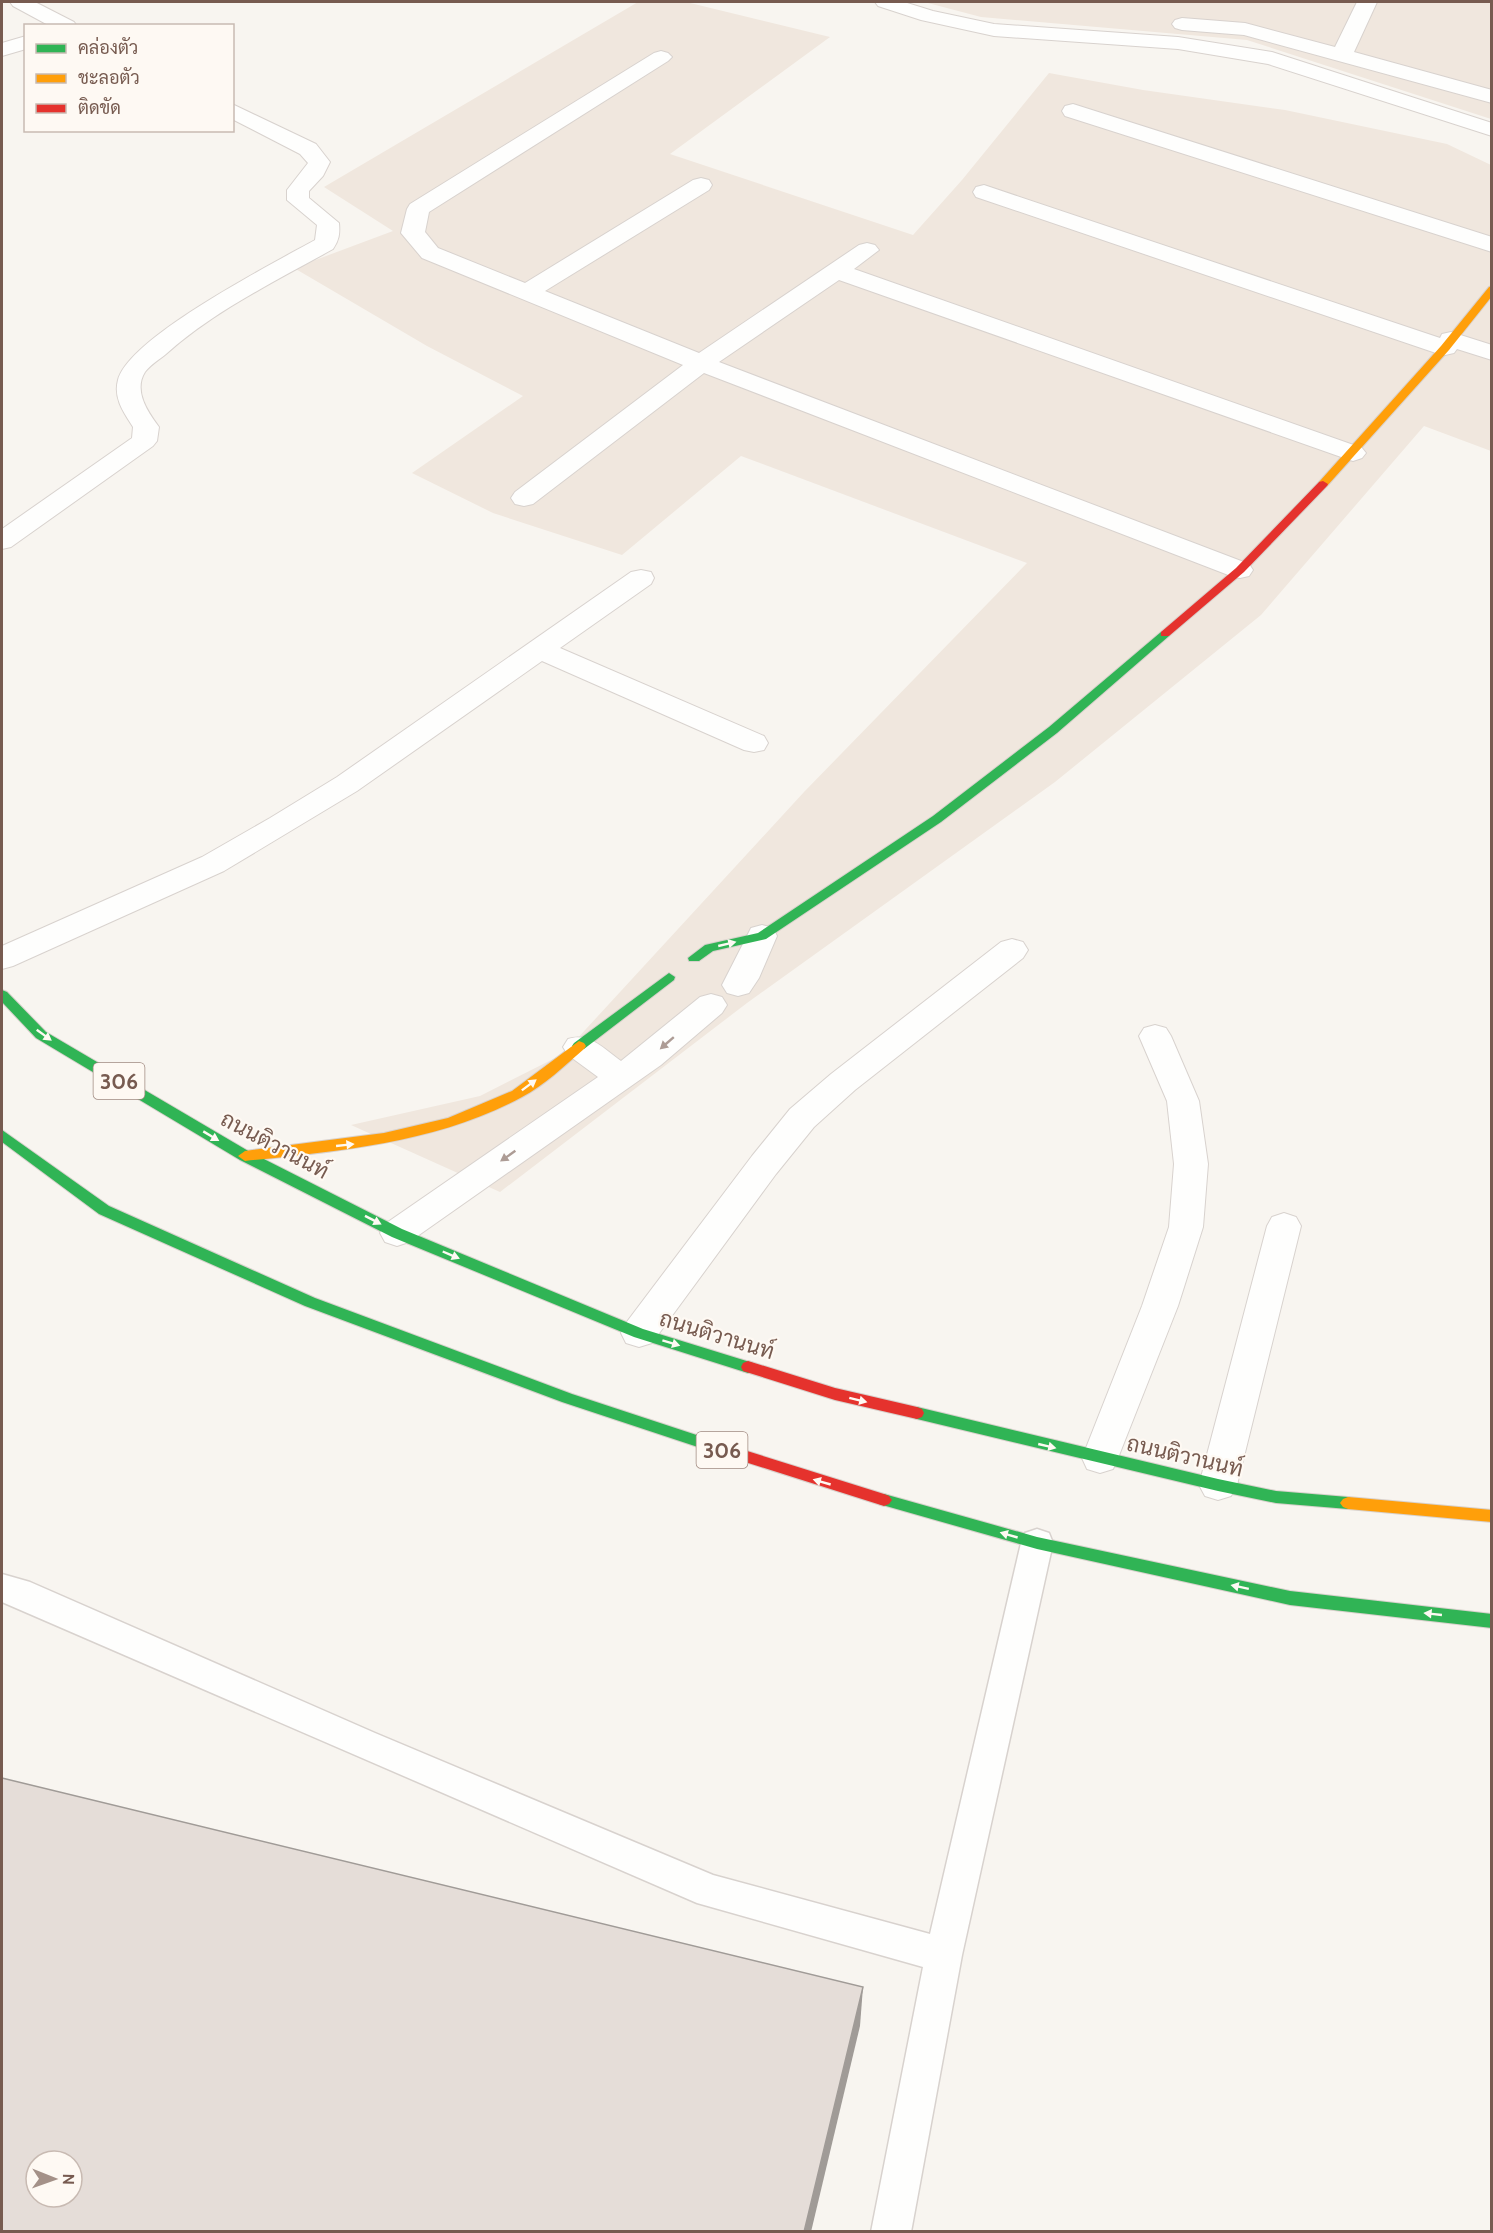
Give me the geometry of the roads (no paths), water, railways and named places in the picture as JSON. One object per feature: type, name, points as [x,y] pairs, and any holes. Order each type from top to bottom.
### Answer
[{"type":"main road","points":[[694,958],[709,948],[762,936],[938,819],[1053,730],[1240,570],[1353,453],[1448,344],[1491,289]]},
{"type":"main road","points":[[245,1156],[371,1142],[447,1125],[518,1093],[669,976]]},
{"type":"main road","name":"ถนนติวานนท์","points":[[2,995],[42,1035],[245,1156],[397,1233],[639,1333],[835,1394],[1218,1485],[1276,1497],[1491,1516]]},
{"type":"main road","name":"306","points":[[2,1135],[104,1210],[310,1302],[567,1398],[808,1479],[1037,1543],[1290,1598],[1491,1621]]},
{"type":"street","points":[[20,2],[63,24]]},
{"type":"street","points":[[885,2],[928,16],[994,30],[1178,44],[1272,58],[1491,130]]},
{"type":"street","points":[[957,2],[985,7]]},
{"type":"street","points":[[1342,55],[1367,2]]},
{"type":"street","points":[[1138,20],[1165,17],[1245,29],[1491,97]]},
{"type":"street","points":[[2,50],[24,43]]},
{"type":"street","points":[[661,57],[418,209],[413,232],[430,254],[701,363],[1240,570]]},
{"type":"street","points":[[2,541],[144,441],[146,427],[130,405],[129,389],[134,370],[161,345],[232,297],[325,244],[329,235],[328,223],[298,200],[298,190],[315,171],[319,162],[308,149],[234,111]]},
{"type":"street","points":[[1073,111],[1491,244]]},
{"type":"street","points":[[526,293],[701,185]]},
{"type":"street","points":[[984,192],[1448,344],[1491,353]]},
{"type":"street","points":[[524,498],[701,363],[867,250]]},
{"type":"street","points":[[837,271],[1353,453]]},
{"type":"street","points":[[2,958],[213,864],[271,831],[348,784],[641,578]]},
{"type":"street","points":[[541,650],[754,743]]},
{"type":"street","points":[[738,985],[762,936]]},
{"type":"street","points":[[639,1333],[764,1165],[802,1118],[843,1082],[1012,950]]},
{"type":"street","points":[[397,1233],[650,1057],[711,1005]]},
{"type":"street","points":[[1100,1458],[1160,1306],[1186,1227],[1191,1164],[1183,1101],[1155,1036]]},
{"type":"street","points":[[579,1047],[621,1077]]},
{"type":"street","points":[[1218,1485],[1284,1226]]},
{"type":"lane","points":[[891,2232],[944,1955],[1037,1543]]},
{"type":"lane","points":[[2,1588],[18,1592],[353,1739],[710,1891],[944,1955]]}]
